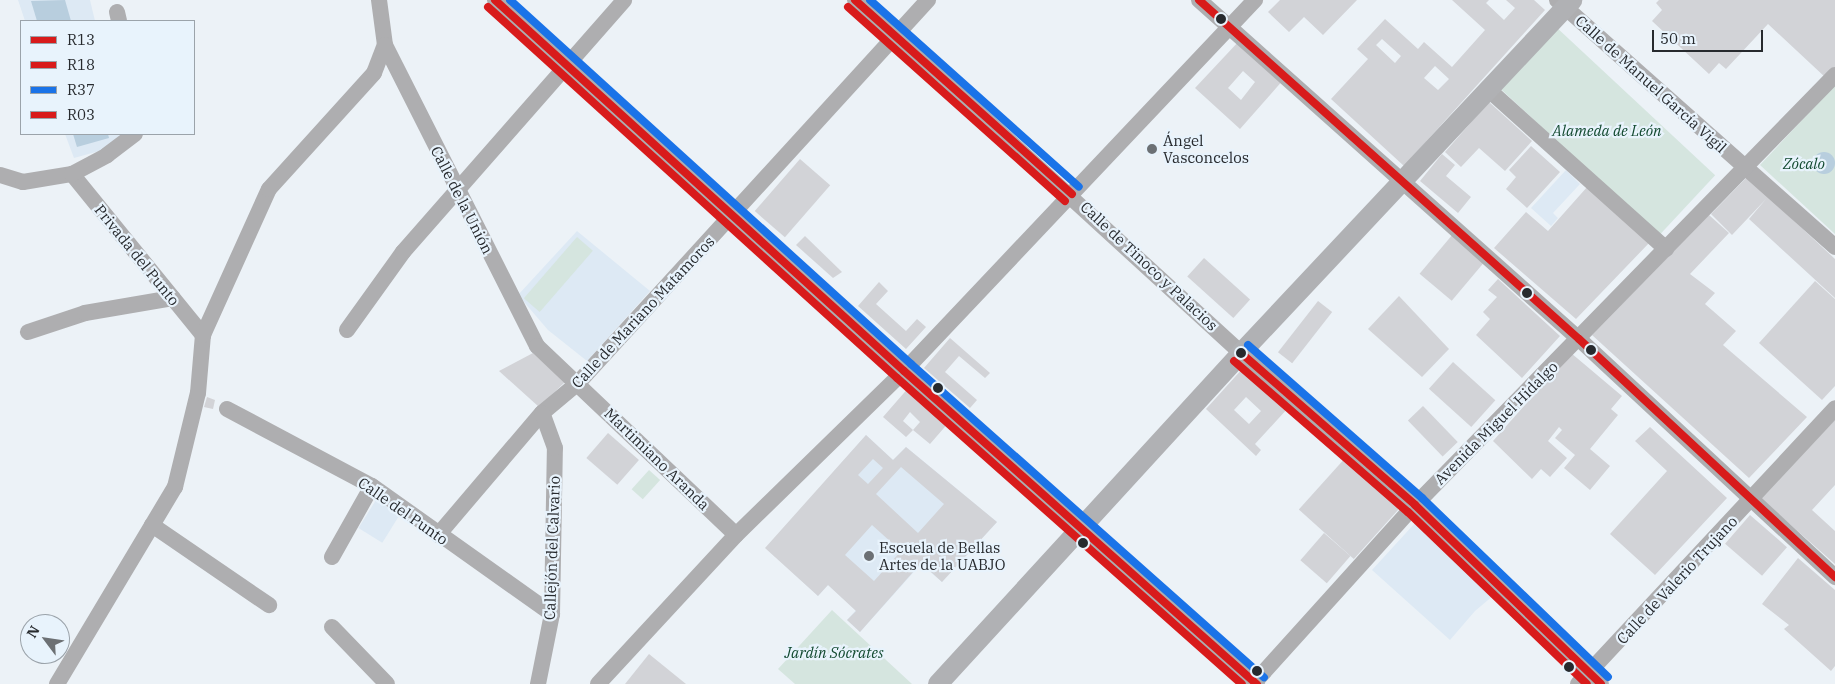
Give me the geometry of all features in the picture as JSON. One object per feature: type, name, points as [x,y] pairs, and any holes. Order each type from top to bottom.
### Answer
[{"type":"main road","points":[[938,684],[1241,353],[1489,90],[1565,2]]},
{"type":"street","name":"Calle de la Unión","points":[[379,0],[385,45],[537,346],[578,383]]},
{"type":"street","points":[[495,0],[904,371],[1255,683]]},
{"type":"street","points":[[347,330],[403,252],[458,192],[624,0]]},
{"type":"street","name":"Calle de Tinoco y Palacios","points":[[855,0],[1072,194],[1241,353],[1415,505],[1584,679],[1601,684]]},
{"type":"street","name":"Calle de Mariano Matamoros","points":[[438,535],[542,413],[578,383],[734,216],[928,0]]},
{"type":"street","points":[[1199,0],[1402,184],[1578,339],[1750,501],[1835,577]]},
{"type":"street","points":[[598,684],[736,535],[904,371],[1255,0]]},
{"type":"street","name":"Calle de Manuel García Vigil","points":[[1565,2],[1835,247]]},
{"type":"street","points":[[57,684],[174,487],[198,393],[203,335],[269,189],[374,73],[385,45]]},
{"type":"street","name":"Avenida Miguel Hidalgo","points":[[1255,683],[1415,505],[1835,74]]},
{"type":"street","points":[[1489,90],[1666,249]]},
{"type":"street","points":[[0,175],[22,182],[72,174],[107,155],[134,135]]},
{"type":"street","name":"Privada del Punto","points":[[72,174],[203,335]]},
{"type":"street","points":[[28,332],[85,314],[173,298]]},
{"type":"street","name":"Martimiano Aranda","points":[[578,383],[736,535]]},
{"type":"street","name":"Calle de Valerio Trujano","points":[[1584,679],[1835,408]]},
{"type":"street","name":"Calle del Punto","points":[[226,409],[372,486],[438,535],[552,614]]},
{"type":"street","name":"Callejón del Calvario","points":[[538,684],[552,614],[555,448],[542,413]]},
{"type":"street","points":[[332,557],[372,486]]},
{"type":"street","points":[[152,526],[269,605]]},
{"type":"street","points":[[332,626],[387,684]]},
{"type":"shaded area","points":[[18,0],[90,0],[95,20],[25,20]]},
{"type":"shaded area","points":[[65,135],[121,135],[103,150],[74,158]]},
{"type":"shaded area","points":[[1566,170],[1580,184],[1553,213],[1558,218],[1551,226],[1531,208]]},
{"type":"shaded area","points":[[577,231],[650,291],[587,361],[548,330],[518,295]]},
{"type":"shaded area","points":[[866,435],[893,460],[906,447],[997,522],[942,582],[921,564],[860,632],[847,620],[856,610],[828,585],[818,596],[793,573],[856,503],[829,477]]},
{"type":"shaded area","points":[[376,500],[400,515],[382,543],[359,528]]},
{"type":"shaded area","points":[[1416,522],[1494,595],[1475,611],[1450,640],[1372,570]]},
{"type":"green space","name":"Alameda de León","points":[[1555,26],[1715,175],[1659,236],[1498,87]]},
{"type":"green space","name":"Zócalo","points":[[1835,85],[1835,234],[1760,165]]},
{"type":"green space","points":[[577,237],[593,251],[540,312],[524,298]]},
{"type":"green space","points":[[649,470],[660,480],[643,499],[632,489]]},
{"type":"green space","name":"Jardín Sócrates","points":[[832,610],[912,684],[795,684],[778,669]]},
{"type":"water","points":[[65,0],[71,20],[37,20],[31,1]]},
{"type":"water","points":[[73,135],[108,135],[109,138],[77,147]]},
{"type":"water","points":[[1824,152],[1832,155],[1835,163],[1832,171],[1824,174],[1816,171],[1813,163],[1816,155]]},
{"type":"building","points":[[1280,0],[1357,0],[1323,35],[1304,17],[1289,32],[1268,12]]},
{"type":"building","points":[[1452,0],[1489,0],[1486,3],[1504,20],[1515,8],[1506,0],[1534,0],[1545,10],[1404,166],[1331,99],[1368,59],[1357,49],[1385,19],[1418,49],[1424,42],[1452,67],[1485,30]],"holes":[[[1382,39],[1401,56],[1395,63],[1376,45]],[[1435,66],[1449,79],[1438,90],[1424,78]]]},
{"type":"building","points":[[1659,0],[1835,0],[1835,69],[1826,78],[1768,24],[1726,69],[1719,63],[1709,74],[1652,21],[1662,10],[1656,3]]},
{"type":"building","points":[[1240,40],[1284,79],[1240,129],[1195,88]],"holes":[[[1243,71],[1255,82],[1241,100],[1228,88]]]},
{"type":"building","points":[[1489,102],[1532,141],[1505,171],[1479,148],[1461,167],[1445,152]]},
{"type":"building","points":[[1531,146],[1560,172],[1527,208],[1506,189],[1516,177],[1509,170]]},
{"type":"building","points":[[1442,154],[1455,165],[1446,176],[1471,197],[1458,213],[1420,181]]},
{"type":"building","points":[[800,159],[830,185],[785,237],[755,211]]},
{"type":"building","points":[[1747,177],[1835,259],[1835,298],[1749,219],[1766,199],[1732,235],[1711,214]]},
{"type":"building","points":[[1588,186],[1650,242],[1576,319],[1494,248],[1526,212],[1548,231]]},
{"type":"building","points":[[1709,215],[1729,233],[1690,274],[1715,293],[1705,304],[1736,331],[1723,345],[1807,417],[1749,478],[1592,335]]},
{"type":"building","points":[[1453,234],[1485,261],[1452,301],[1420,274]]},
{"type":"building","points":[[805,236],[842,272],[833,278],[796,245]]},
{"type":"building","points":[[1204,258],[1250,299],[1233,318],[1187,277]]},
{"type":"building","points":[[1498,279],[1560,336],[1522,378],[1476,335],[1490,319],[1483,312],[1497,297],[1488,290]]},
{"type":"building","points":[[1815,281],[1835,299],[1835,386],[1822,400],[1759,343]]},
{"type":"building","points":[[879,282],[888,291],[876,304],[906,331],[917,319],[926,327],[906,349],[858,306]]},
{"type":"building","points":[[1399,296],[1449,349],[1422,377],[1368,329]]},
{"type":"building","points":[[1318,301],[1332,312],[1292,363],[1278,352]]},
{"type":"building","points":[[950,338],[990,373],[985,378],[959,356],[945,372],[977,400],[970,408],[924,368]]},
{"type":"building","points":[[533,353],[565,382],[539,407],[499,371]]},
{"type":"building","points":[[1571,353],[1622,396],[1611,409],[1618,415],[1590,449],[1610,466],[1590,490],[1564,468],[1575,455],[1555,438],[1562,430],[1559,427],[1548,441],[1567,458],[1550,477],[1541,469],[1532,479],[1493,441]]},
{"type":"building","points":[[1453,362],[1495,400],[1471,427],[1429,389]]},
{"type":"building","points":[[1244,367],[1288,408],[1255,444],[1261,450],[1256,456],[1206,409]],"holes":[[[1246,397],[1261,411],[1249,424],[1234,410]]]},
{"type":"building","points":[[910,386],[950,421],[930,444],[913,430],[906,437],[883,417]],"holes":[[[910,412],[920,422],[913,430],[903,421]]]},
{"type":"building","points":[[207,397],[215,400],[213,409],[204,407]]},
{"type":"building","points":[[1423,406],[1458,442],[1443,457],[1408,421]]},
{"type":"building","points":[[1835,420],[1835,485],[1812,510],[1835,531],[1835,564],[1760,498]]},
{"type":"building","points":[[1650,427],[1727,498],[1655,575],[1610,534],[1667,471],[1635,441]]},
{"type":"building","points":[[608,433],[639,460],[617,485],[586,458]]},
{"type":"building","points":[[866,435],[893,460],[906,447],[997,522],[942,582],[921,563],[860,632],[847,620],[856,611],[828,585],[818,596],[765,548]],"holes":[[[873,459],[883,468],[868,484],[858,475]],[[901,467],[944,504],[918,533],[876,494]],[[872,525],[901,551],[874,581],[845,555]]]},
{"type":"building","points":[[1347,456],[1402,506],[1354,559],[1299,510]]},
{"type":"building","points":[[1750,515],[1787,547],[1762,576],[1725,544]]},
{"type":"building","points":[[1324,533],[1350,556],[1327,583],[1300,560]]},
{"type":"building","points":[[1798,558],[1835,590],[1835,666],[1831,671],[1784,629],[1789,625],[1762,604]]},
{"type":"building","points":[[649,654],[686,684],[625,684]]},
{"type":"transit line","name":"R13","points":[[495,0],[904,371],[1257,684]]},
{"type":"transit line","name":"R37","points":[[510,0],[911,364],[1264,677]]},
{"type":"transit line","name":"R13","points":[[855,0],[1072,194]]},
{"type":"transit line","name":"R37","points":[[870,0],[1079,187]]},
{"type":"transit line","name":"R03","points":[[1199,0],[1579,339],[1835,577]]},
{"type":"transit line","name":"R18","points":[[488,7],[897,378],[1242,684]]},
{"type":"transit line","name":"R18","points":[[848,7],[1065,201]]},
{"type":"transit line","name":"R37","points":[[1248,345],[1422,498],[1608,677]]},
{"type":"transit line","name":"R13","points":[[1241,353],[1415,505],[1601,684]]},
{"type":"transit line","name":"R18","points":[[1234,361],[1408,512],[1587,684]]},
{"type":"place","name":"Ángel Vasconcelos","points":[[1152,149]]},
{"type":"place","name":"Escuela de Bellas Artes de la UABJO","points":[[869,556]]}]
